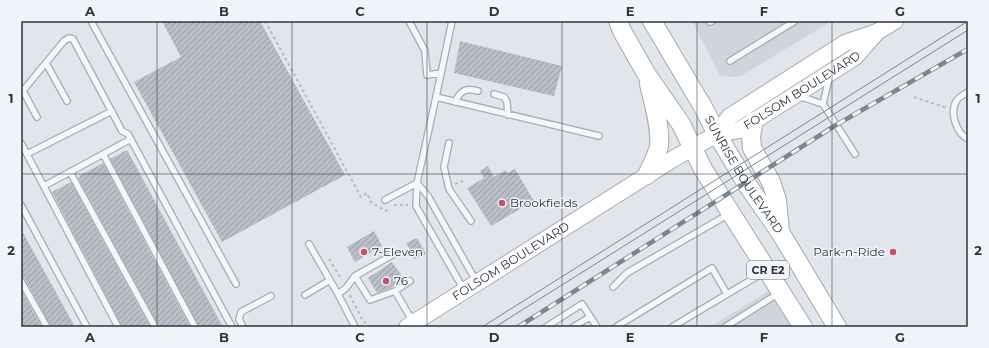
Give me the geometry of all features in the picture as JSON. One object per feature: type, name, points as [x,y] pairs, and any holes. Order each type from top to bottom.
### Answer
[{"type":"main road","name":"CR E2","points":[[618,21],[622,31],[647,75],[681,124],[703,168],[781,291],[799,324]]},
{"type":"main road","name":"SUNRISE BOULEVARD","points":[[652,21],[746,183],[780,232],[837,327]]},
{"type":"main road","name":"FOLSOM BOULEVARD","points":[[717,134],[729,116],[845,43],[877,32],[895,21]]},
{"type":"main road","name":"FOLSOM BOULEVARD","points":[[410,325],[647,175],[717,134],[739,130],[754,121],[855,57],[877,32]]},
{"type":"main road","points":[[647,75],[658,130],[658,146],[654,160],[647,175]]},
{"type":"main road","points":[[754,121],[751,136],[752,148],[773,188],[777,200],[780,232]]},
{"type":"lane","points":[[91,21],[236,284]]},
{"type":"lane","points":[[409,21],[425,51],[427,75],[441,73]]},
{"type":"lane","points":[[452,21],[417,182],[416,206],[471,287]]},
{"type":"lane","points":[[730,61],[795,21]]},
{"type":"lane","points":[[37,117],[22,92],[64,41],[69,38],[73,39],[122,130],[128,134],[131,139],[232,327]]},
{"type":"lane","points":[[46,63],[67,101]]},
{"type":"lane","points":[[830,73],[824,104],[855,154]]},
{"type":"lane","points":[[455,102],[463,91],[468,89],[478,91]]},
{"type":"lane","points":[[494,94],[504,97],[507,102],[508,115]]},
{"type":"lane","points":[[967,95],[958,100],[954,111],[954,120],[962,136],[968,139]]},
{"type":"lane","points":[[793,96],[808,98],[824,104]]},
{"type":"lane","points":[[436,97],[599,136]]},
{"type":"lane","points":[[27,154],[112,111]]},
{"type":"lane","points":[[44,186],[131,139]]},
{"type":"lane","points":[[450,142],[444,167],[450,189],[471,221]]},
{"type":"lane","points":[[21,143],[118,327]]},
{"type":"lane","points":[[102,154],[195,327]]},
{"type":"lane","points":[[70,172],[155,327]]},
{"type":"lane","points":[[385,200],[417,182]]},
{"type":"lane","points":[[417,182],[428,196],[471,287]]},
{"type":"lane","points":[[21,204],[87,327]]},
{"type":"lane","points":[[613,287],[627,273],[731,213]]},
{"type":"lane","points":[[309,244],[355,327]]},
{"type":"lane","points":[[338,294],[346,288],[355,276],[394,254]]},
{"type":"lane","points":[[616,327],[712,268],[727,294]]},
{"type":"lane","points":[[672,327],[768,270]]},
{"type":"lane","points":[[355,276],[370,300],[395,291],[410,281]]},
{"type":"lane","points":[[305,295],[330,280]]},
{"type":"lane","points":[[21,281],[47,327]]},
{"type":"lane","points":[[395,291],[410,325]]},
{"type":"lane","points":[[725,327],[781,291]]},
{"type":"lane","points":[[243,327],[240,319],[241,312],[271,296]]},
{"type":"lane","points":[[546,327],[582,304],[597,327]]},
{"type":"lane","points":[[573,327],[590,316]]},
{"type":"path","points":[[265,21],[361,197],[367,194],[371,202],[386,211],[387,207],[397,204],[408,205]]},
{"type":"path","points":[[914,97],[954,111]]},
{"type":"shaded area","points":[[692,21],[832,21],[739,77],[720,76]]},
{"type":"shaded area","points":[[770,290],[792,327],[710,327]]},
{"type":"building","points":[[162,21],[260,21],[345,175],[222,242],[134,82],[181,57]]},
{"type":"building","points":[[460,41],[562,66],[554,96],[454,73]]},
{"type":"building","points":[[127,150],[223,327],[199,327],[110,159]]},
{"type":"building","points":[[103,163],[190,327],[159,327],[78,178],[80,178],[79,176]]},
{"type":"building","points":[[488,166],[494,177],[506,170],[507,173],[515,169],[534,201],[491,226],[467,188],[484,178],[480,171]]},
{"type":"building","points":[[71,182],[150,327],[122,327],[52,192]]},
{"type":"building","points":[[21,229],[75,327],[51,327],[25,279],[21,277]]},
{"type":"building","points":[[374,231],[382,246],[355,262],[347,247]]},
{"type":"building","points":[[417,238],[426,254],[415,259],[406,243]]},
{"type":"building","points":[[392,262],[404,279],[390,288],[377,293],[368,278]]},
{"type":"building","points":[[21,290],[42,327],[21,327]]},
{"type":"tram line","points":[[482,327],[968,21]]},
{"type":"tram line","points":[[495,327],[968,30]]},
{"type":"railway","points":[[518,327],[836,125],[968,49]]},
{"type":"place","name":"Brookfields","points":[[502,203]]},
{"type":"place","name":"7-Eleven","points":[[364,252]]},
{"type":"place","name":"Park-n-Ride","points":[[893,252]]},
{"type":"place","name":"76","points":[[386,281]]}]
